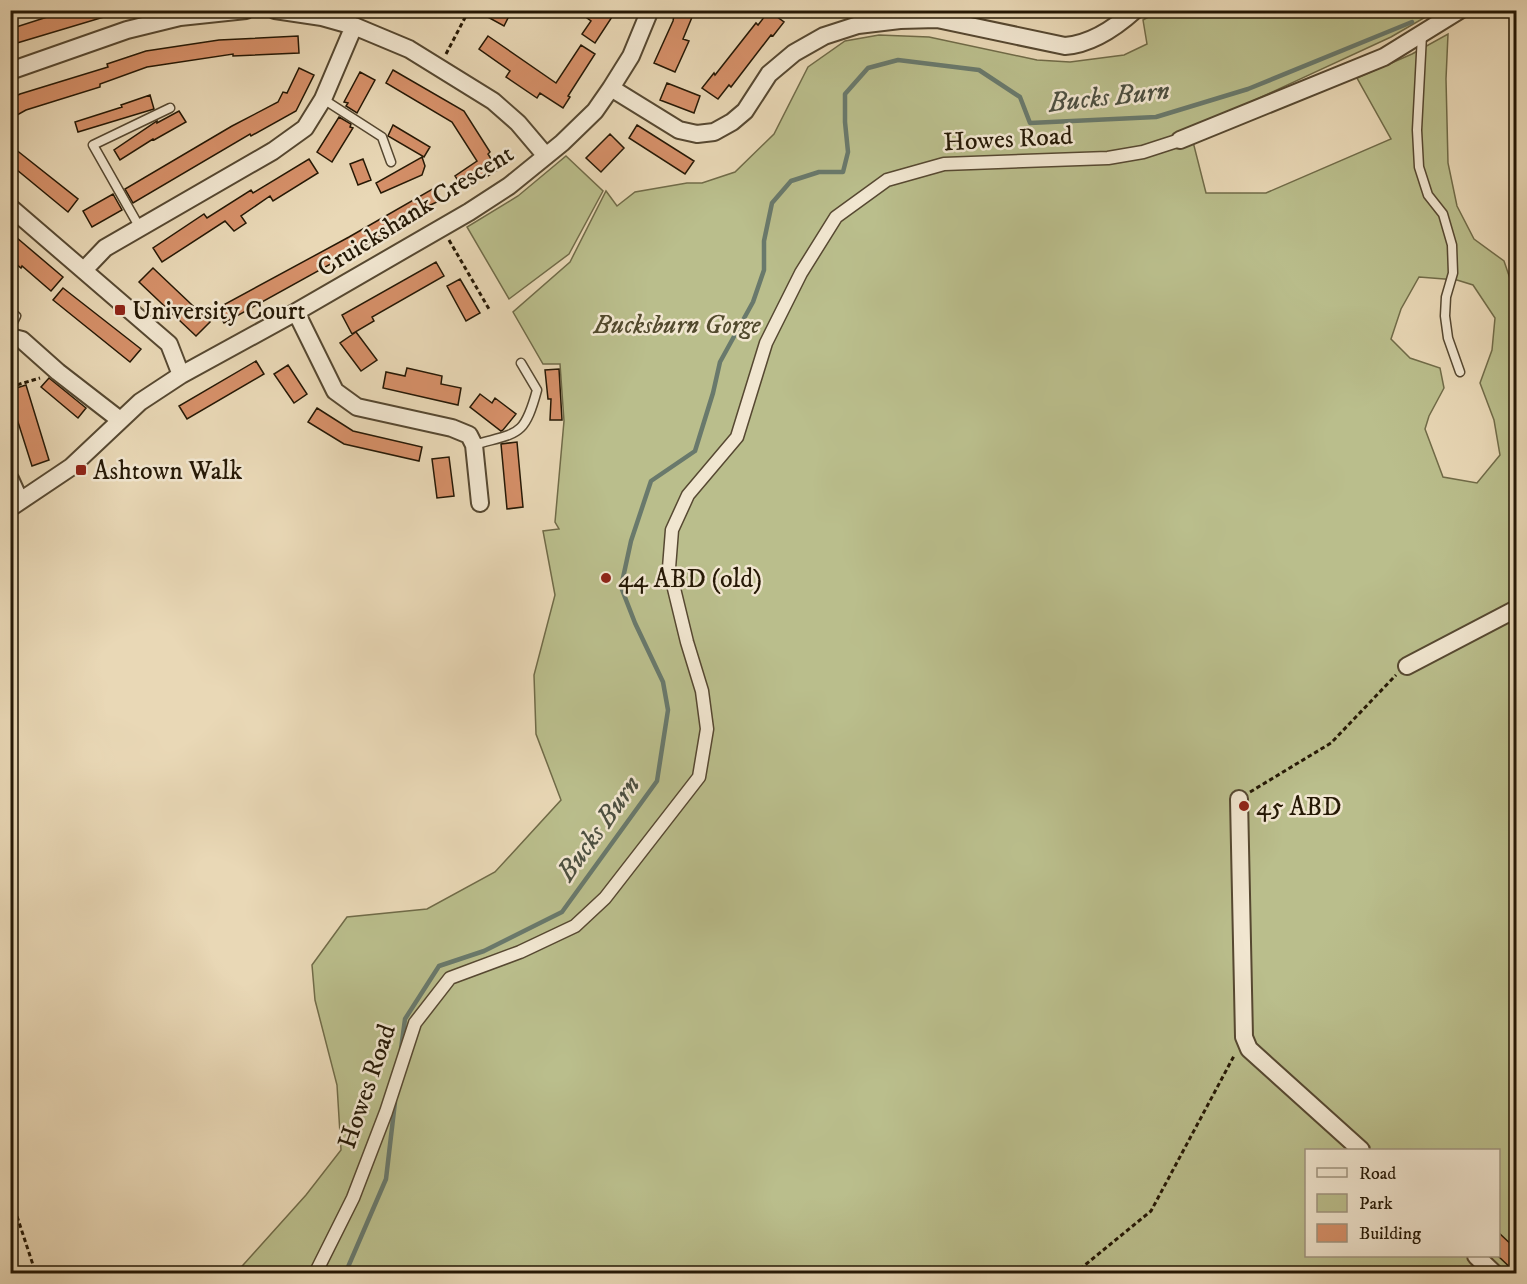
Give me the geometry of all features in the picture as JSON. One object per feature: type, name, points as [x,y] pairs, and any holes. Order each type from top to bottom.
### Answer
[{"type":"street","points":[[10,71],[180,14],[246,10]]},
{"type":"street","points":[[275,10],[322,17],[354,26],[409,49],[475,88],[506,111],[546,156]]},
{"type":"street","name":"Cruickshank Crescent","points":[[15,505],[70,467],[140,402],[181,375],[296,312],[509,186],[578,129],[611,88],[631,56],[650,10]]},
{"type":"street","points":[[611,88],[679,130],[697,134],[714,132],[732,122],[745,111],[769,74],[794,53],[824,36],[858,25],[938,15],[1065,46],[1094,39],[1113,28],[1135,10]]},
{"type":"street","name":"Howes Road","points":[[315,1274],[352,1198],[388,1107],[415,1023],[450,978],[520,952],[575,926],[605,898],[699,777],[707,729],[702,691],[669,568],[672,530],[688,495],[737,437],[766,343],[801,273],[836,217],[887,180],[944,164],[1108,158],[1143,152],[1180,140],[1384,57],[1460,10]]},
{"type":"street","points":[[84,270],[105,248],[290,140],[304,128],[322,99],[354,26]]},
{"type":"street","points":[[10,207],[169,344],[181,375]]},
{"type":"street","points":[[296,312],[335,391],[345,400],[357,407],[452,428],[469,435],[474,445],[480,503]]},
{"type":"street","points":[[10,337],[22,340],[58,372],[120,420]]},
{"type":"street","points":[[10,479],[15,505]]},
{"type":"street","points":[[1407,666],[1516,609]]},
{"type":"street","points":[[1239,799],[1244,1037],[1249,1049],[1359,1149]]},
{"type":"street","points":[[1477,1257],[1495,1274]]},
{"type":"lane","points":[[1422,35],[1417,130],[1419,167],[1428,195],[1443,214],[1452,245],[1453,273],[1446,297],[1445,316],[1448,338],[1460,372]]},
{"type":"lane","points":[[322,99],[382,137],[391,162]]},
{"type":"lane","points":[[140,228],[93,145],[170,108]]},
{"type":"lane","points":[[10,312],[16,316],[10,328]]},
{"type":"lane","points":[[474,445],[515,433],[524,426],[537,390],[520,363]]},
{"type":"path","points":[[440,67],[469,10]]},
{"type":"path","points":[[442,227],[489,309]]},
{"type":"path","points":[[10,387],[58,372]]},
{"type":"path","points":[[1239,799],[1331,743],[1398,672],[1407,666]]},
{"type":"path","points":[[1074,1274],[1151,1211],[1244,1037]]},
{"type":"path","points":[[10,1195],[36,1274]]},
{"type":"green space","name":"Bucksburn Gorge","points":[[1330,10],[1333,14],[1379,10],[1436,11],[1391,37],[1190,130],[1206,193],[1266,193],[1391,139],[1357,78],[1412,54],[1448,34],[1446,79],[1448,163],[1457,206],[1474,239],[1504,261],[1516,296],[1516,1273],[235,1274],[306,1195],[341,1150],[337,1085],[315,1000],[312,965],[347,917],[427,909],[495,872],[561,800],[536,734],[534,675],[555,595],[543,531],[559,529],[555,522],[564,421],[560,364],[543,364],[513,312],[570,262],[606,191],[617,206],[635,192],[687,183],[702,183],[735,172],[774,134],[808,67],[845,41],[879,35],[929,37],[1037,60],[1070,62],[1124,55],[1147,44],[1143,20],[1159,11]],"holes":[[[1419,277],[1457,280],[1473,285],[1495,318],[1492,350],[1480,383],[1494,420],[1500,455],[1477,483],[1443,477],[1425,429],[1429,416],[1444,388],[1440,368],[1410,358],[1391,339],[1401,309]]]},
{"type":"green space","points":[[566,156],[603,191],[569,254],[509,299],[467,227],[518,196]]},
{"type":"building","points":[[69,10],[113,10],[114,14],[17,43],[13,28]]},
{"type":"building","points":[[475,10],[512,10],[504,26]]},
{"type":"building","points":[[576,10],[602,10],[612,17],[595,43],[582,34],[591,21]]},
{"type":"building","points":[[675,10],[695,10],[683,39],[689,41],[675,72],[654,63],[673,21]]},
{"type":"building","points":[[769,11],[784,22],[773,36],[771,35],[731,87],[729,85],[718,99],[702,88],[756,23],[758,25]]},
{"type":"building","points":[[298,36],[299,53],[233,56],[233,54],[147,67],[100,84],[100,87],[26,110],[10,119],[10,99],[20,94],[108,67],[107,64],[146,51],[219,40]]},
{"type":"building","points":[[488,36],[556,83],[581,45],[595,54],[568,96],[570,97],[563,108],[540,93],[537,98],[506,77],[510,71],[479,49]]},
{"type":"building","points":[[299,68],[314,75],[296,111],[251,136],[250,134],[133,203],[125,189],[232,126],[278,102],[283,92],[287,93]]},
{"type":"building","points":[[393,70],[464,111],[490,152],[488,154],[498,170],[488,176],[486,173],[463,188],[455,176],[477,161],[452,122],[386,83]]},
{"type":"building","points":[[360,72],[375,80],[357,113],[346,106],[348,103],[344,102]]},
{"type":"building","points":[[667,83],[700,96],[694,113],[660,100]]},
{"type":"building","points":[[150,95],[154,109],[78,132],[75,122],[122,107],[121,105]]},
{"type":"building","points":[[179,111],[186,122],[120,160],[114,150],[157,121],[157,123]]},
{"type":"building","points":[[339,117],[351,124],[350,127],[353,128],[332,162],[317,152]]},
{"type":"building","points":[[393,125],[430,147],[424,157],[388,136]]},
{"type":"building","points":[[637,125],[694,161],[685,174],[629,138]]},
{"type":"building","points":[[610,134],[624,148],[601,172],[586,158]]},
{"type":"building","points":[[10,145],[78,199],[68,212],[17,170],[10,177]]},
{"type":"building","points":[[422,157],[425,166],[422,175],[381,193],[376,183]]},
{"type":"building","points":[[309,159],[318,173],[273,201],[270,196],[241,216],[246,223],[234,231],[225,221],[162,262],[153,248],[204,214],[207,218],[251,190],[253,193]]},
{"type":"building","points":[[363,159],[371,180],[358,185],[350,164]]},
{"type":"building","points":[[436,187],[441,200],[398,220],[401,225],[224,323],[216,309]]},
{"type":"building","points":[[113,194],[122,210],[92,227],[83,211]]},
{"type":"building","points":[[10,232],[63,277],[51,291],[22,266],[21,268],[10,259]]},
{"type":"building","points":[[436,262],[444,276],[372,317],[374,321],[352,334],[342,315]]},
{"type":"building","points":[[153,268],[210,322],[196,336],[139,282]]},
{"type":"building","points":[[460,279],[480,313],[466,321],[447,286]]},
{"type":"building","points":[[63,288],[141,349],[130,362],[53,300]]},
{"type":"building","points":[[356,332],[377,360],[361,371],[340,343]]},
{"type":"building","points":[[256,361],[264,374],[187,419],[179,406]]},
{"type":"building","points":[[288,365],[307,394],[294,403],[274,374]]},
{"type":"building","points":[[407,368],[442,376],[441,384],[461,388],[458,405],[383,388],[386,372],[405,376]]},
{"type":"building","points":[[559,369],[562,420],[550,420],[551,399],[548,399],[545,370]]},
{"type":"building","points":[[49,378],[86,408],[78,418],[41,387]]},
{"type":"building","points":[[26,385],[49,460],[32,466],[10,397],[10,390]]},
{"type":"building","points":[[480,394],[492,403],[495,398],[516,414],[503,430],[501,431],[470,407]]},
{"type":"building","points":[[317,408],[353,431],[422,447],[419,461],[344,444],[308,422]]},
{"type":"building","points":[[517,442],[523,507],[507,509],[501,444]]},
{"type":"building","points":[[449,457],[454,496],[437,498],[432,459]]},
{"type":"building","points":[[1500,1234],[1516,1249],[1516,1273],[1499,1257]]},
{"type":"waterway","name":"Bucks Burn","points":[[401,1049],[405,1019],[439,966],[484,951],[562,912],[657,781],[668,710],[663,682],[621,587],[631,541],[651,481],[695,451],[720,362],[753,302],[764,270],[764,241],[772,203],[791,181],[819,172],[843,172],[848,152],[845,94],[868,68],[898,60],[979,70],[1020,97],[1030,123],[1156,117],[1248,89],[1412,22]]},
{"type":"waterway","name":"Bucks Burn","points":[[345,1274],[386,1179],[395,1102]]},
{"type":"place","name":"University Court","points":[[120,310]]},
{"type":"place","name":"Ashtown Walk","points":[[81,470]]},
{"type":"place","name":"44 ABD (old)","points":[[606,578]]},
{"type":"place","name":"45 ABD","points":[[1244,806]]}]
